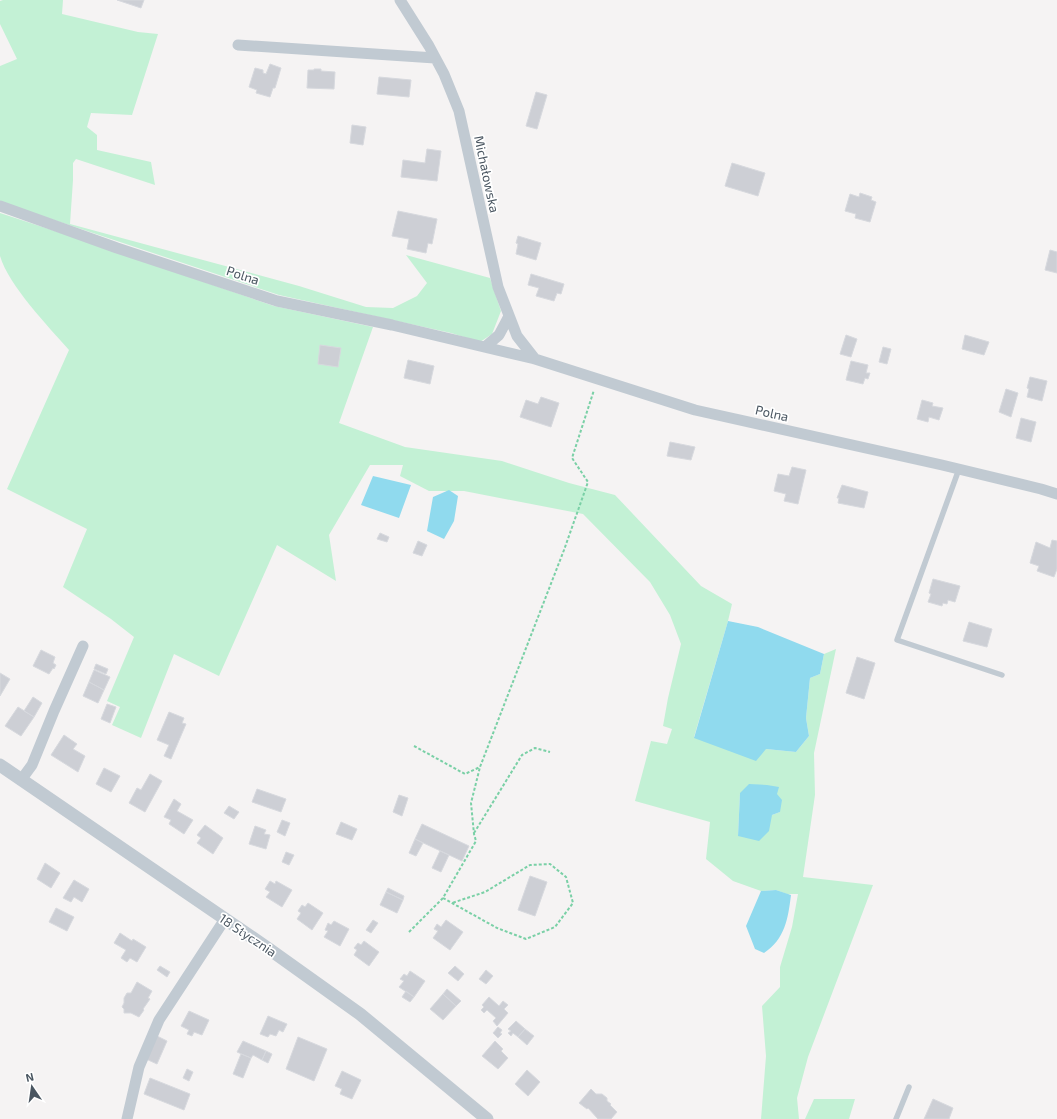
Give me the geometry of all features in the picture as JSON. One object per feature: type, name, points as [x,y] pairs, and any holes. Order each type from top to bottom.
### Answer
[{"type":"street","name":"Michałowska","points":[[400,0],[444,74],[459,111],[498,288],[517,336],[535,359]]},
{"type":"street","points":[[238,45],[435,58]]},
{"type":"street","name":"Polna","points":[[0,206],[117,248],[277,301],[392,325],[535,359],[695,410],[959,469],[1057,494]]},
{"type":"street","points":[[485,347],[500,335],[509,316]]},
{"type":"street","points":[[21,780],[32,765],[54,711],[84,646]]},
{"type":"street","name":"18 Stycznia","points":[[0,766],[225,919],[360,1014],[486,1119]]},
{"type":"street","points":[[127,1119],[140,1067],[159,1020],[225,919]]},
{"type":"lane","points":[[959,469],[897,640],[1002,674]]},
{"type":"lane","points":[[896,1119],[909,1087]]},
{"type":"path","points":[[409,932],[443,898],[476,841],[471,802],[480,767],[564,550],[588,482],[572,458],[597,379]]},
{"type":"path","points":[[414,746],[465,774],[480,767]]},
{"type":"path","points":[[474,834],[522,754],[535,748],[550,752]]},
{"type":"path","points":[[443,898],[452,903],[497,928],[526,939],[555,928],[573,903],[566,877],[550,864],[530,865],[485,892],[452,903]]},
{"type":"green space","points":[[63,0],[62,14],[138,32],[158,34],[132,115],[91,113],[87,127],[97,135],[97,150],[151,162],[155,185],[76,159],[73,163],[70,224],[299,286],[366,307],[393,308],[417,296],[427,283],[406,255],[490,278],[501,311],[492,334],[480,342],[451,333],[279,295],[0,202],[0,66],[17,59],[0,24],[0,1]]},
{"type":"green space","points":[[0,213],[274,306],[373,327],[339,423],[405,447],[502,461],[569,483],[615,495],[701,586],[732,604],[694,737],[766,749],[796,752],[809,736],[806,718],[810,678],[820,674],[824,654],[836,649],[814,753],[815,795],[803,877],[873,885],[808,1057],[797,1098],[799,1119],[761,1119],[766,1056],[762,1006],[780,987],[780,967],[792,927],[798,894],[787,894],[776,890],[761,891],[733,881],[706,859],[710,822],[635,801],[651,741],[667,744],[672,729],[663,726],[681,644],[670,615],[650,582],[583,514],[464,491],[429,491],[400,476],[403,465],[370,465],[329,535],[336,581],[277,545],[219,676],[174,654],[141,738],[112,725],[120,707],[107,701],[134,637],[111,619],[63,587],[87,529],[7,489],[69,350],[20,293],[5,268],[0,256]],"holes":[[[740,793],[780,812],[772,815],[738,836]]]},
{"type":"green space","points":[[814,1099],[855,1099],[849,1119],[805,1119]]},
{"type":"water","points":[[373,476],[411,485],[399,518],[361,505]]},
{"type":"water","points":[[449,490],[458,496],[454,521],[444,539],[427,531],[433,497]]},
{"type":"water","points":[[728,621],[758,627],[824,654],[820,674],[810,678],[806,718],[809,736],[796,752],[766,749],[756,761],[694,738]]},
{"type":"water","points":[[749,784],[779,787],[777,794],[782,800],[780,812],[772,815],[769,831],[759,841],[738,836],[740,793]]},
{"type":"water","points":[[776,890],[791,895],[787,920],[777,941],[764,953],[755,949],[746,926],[761,891]]},
{"type":"building","points":[[117,0],[144,0],[141,8]]},
{"type":"building","points":[[270,64],[281,68],[275,88],[273,88],[270,97],[256,93],[257,90],[249,87],[255,68],[263,70],[263,73],[266,74]]},
{"type":"building","points":[[314,69],[335,72],[334,89],[307,88],[308,70]]},
{"type":"building","points":[[379,77],[411,80],[409,97],[377,94]]},
{"type":"building","points":[[536,92],[547,95],[537,129],[526,126]]},
{"type":"building","points":[[352,125],[366,127],[363,145],[350,143]]},
{"type":"building","points":[[427,149],[441,151],[437,181],[401,177],[403,160],[425,163]]},
{"type":"building","points":[[732,163],[765,173],[758,196],[725,186]]},
{"type":"building","points":[[860,193],[872,197],[871,200],[876,202],[870,222],[855,218],[856,214],[845,211],[850,194],[859,197]]},
{"type":"building","points":[[398,211],[437,219],[432,244],[428,243],[426,253],[407,249],[409,239],[392,236]]},
{"type":"building","points":[[518,236],[541,243],[536,260],[516,254],[518,244],[516,243]]},
{"type":"building","points":[[1050,250],[1057,252],[1057,273],[1045,270]]},
{"type":"building","points":[[531,274],[564,284],[561,294],[557,293],[554,301],[536,296],[539,288],[528,285]]},
{"type":"building","points":[[846,335],[857,339],[851,357],[840,354]]},
{"type":"building","points":[[965,335],[989,342],[984,355],[962,349]]},
{"type":"building","points":[[320,345],[341,348],[338,367],[318,364]]},
{"type":"building","points":[[883,347],[891,349],[887,364],[879,362]]},
{"type":"building","points":[[408,360],[434,366],[430,384],[404,378]]},
{"type":"building","points":[[851,361],[868,365],[866,373],[870,373],[868,379],[865,378],[863,384],[846,380]]},
{"type":"building","points":[[1030,377],[1047,381],[1042,401],[1027,397],[1029,389],[1027,388]]},
{"type":"building","points":[[1006,389],[1018,393],[1011,417],[999,412]]},
{"type":"building","points":[[541,397],[559,403],[551,427],[520,417],[526,400],[538,404]]},
{"type":"building","points":[[922,400],[933,403],[932,406],[943,408],[939,420],[929,417],[928,422],[917,419]]},
{"type":"building","points":[[1021,418],[1036,422],[1031,442],[1016,438]]},
{"type":"building","points":[[670,442],[695,447],[691,460],[667,456]]},
{"type":"building","points":[[792,467],[806,470],[798,504],[784,501],[786,494],[774,491],[778,474],[789,476]]},
{"type":"building","points":[[842,485],[868,492],[864,508],[838,503],[839,498],[837,498]]},
{"type":"building","points":[[380,533],[389,537],[387,542],[377,539]]},
{"type":"building","points":[[1052,540],[1057,541],[1057,569],[1054,577],[1037,571],[1039,566],[1030,563],[1036,542],[1050,548]]},
{"type":"building","points":[[418,541],[427,545],[422,556],[413,553]]},
{"type":"building","points":[[933,579],[960,586],[955,602],[948,600],[947,604],[943,603],[942,606],[928,602],[931,594],[929,593]]},
{"type":"building","points":[[969,622],[992,629],[987,647],[963,641]]},
{"type":"building","points":[[41,650],[55,657],[53,663],[56,665],[49,674],[33,666]]},
{"type":"building","points":[[857,657],[875,663],[864,699],[846,693]]},
{"type":"building","points":[[96,664],[108,669],[106,674],[94,669]]},
{"type":"building","points":[[94,670],[110,677],[104,690],[89,682]]},
{"type":"building","points":[[0,673],[10,679],[0,696]]},
{"type":"building","points":[[89,682],[104,690],[98,703],[83,696]]},
{"type":"building","points":[[33,697],[42,703],[34,717],[24,711]]},
{"type":"building","points":[[107,704],[116,707],[110,723],[101,719]]},
{"type":"building","points":[[18,707],[34,717],[21,736],[5,726]]},
{"type":"building","points":[[169,712],[184,718],[182,723],[186,724],[171,759],[164,756],[169,745],[157,740]]},
{"type":"building","points":[[64,735],[77,744],[73,749],[85,756],[78,772],[51,755]]},
{"type":"building","points":[[104,768],[120,776],[111,792],[96,784]]},
{"type":"building","points":[[150,774],[162,781],[145,812],[129,803],[137,788],[141,790]]},
{"type":"building","points":[[257,789],[286,799],[281,812],[252,802]]},
{"type":"building","points":[[399,795],[408,798],[402,816],[393,812]]},
{"type":"building","points":[[174,799],[181,804],[177,811],[193,820],[184,834],[169,824],[171,820],[164,817]]},
{"type":"building","points":[[229,806],[239,812],[234,819],[224,813]]},
{"type":"building","points":[[282,820],[290,823],[285,836],[277,832]]},
{"type":"building","points":[[341,822],[357,829],[352,840],[336,834]]},
{"type":"building","points":[[422,824],[469,846],[462,861],[415,839]]},
{"type":"building","points":[[205,825],[223,838],[213,854],[197,843],[201,838],[197,835]]},
{"type":"building","points":[[255,826],[266,830],[264,834],[270,835],[266,849],[249,844]]},
{"type":"building","points":[[415,839],[423,843],[416,856],[409,853]]},
{"type":"building","points":[[440,851],[449,855],[441,872],[432,868]]},
{"type":"building","points":[[286,852],[294,855],[289,865],[282,862]]},
{"type":"building","points":[[45,863],[60,873],[51,888],[37,879]]},
{"type":"building","points":[[530,876],[547,882],[535,916],[518,910]]},
{"type":"building","points":[[74,880],[89,889],[82,902],[74,897],[71,902],[63,898]]},
{"type":"building","points":[[270,881],[275,884],[276,881],[292,890],[282,907],[266,897],[270,892],[265,889]]},
{"type":"building","points":[[388,888],[404,896],[403,900],[386,892]]},
{"type":"building","points":[[386,892],[403,900],[397,913],[380,905]]},
{"type":"building","points":[[308,903],[323,913],[312,930],[297,919],[301,913],[298,911],[302,905],[305,907]]},
{"type":"building","points":[[56,908],[74,917],[67,931],[49,922]]},
{"type":"building","points":[[373,920],[378,923],[371,933],[366,930]]},
{"type":"building","points":[[446,920],[463,932],[450,950],[433,938],[438,931],[434,929],[437,924],[441,927]]},
{"type":"building","points":[[334,921],[349,929],[340,946],[324,937],[328,931],[325,930],[328,923],[331,925]]},
{"type":"building","points":[[120,933],[132,941],[133,939],[146,947],[137,962],[130,958],[127,962],[121,958],[126,950],[114,943]]},
{"type":"building","points":[[364,941],[379,952],[369,966],[354,955],[357,950],[354,948],[358,943],[361,945]]},
{"type":"building","points":[[160,966],[170,972],[167,977],[157,970]]},
{"type":"building","points":[[455,966],[464,974],[458,981],[448,973]]},
{"type":"building","points":[[486,970],[493,976],[486,984],[479,979]]},
{"type":"building","points":[[410,971],[425,981],[414,997],[399,987],[404,981],[400,979],[404,974],[407,976]]},
{"type":"building","points":[[137,982],[152,991],[148,998],[150,999],[139,1017],[131,1013],[124,1013],[124,1009],[122,1007],[127,993],[131,993]]},
{"type":"building","points":[[447,989],[461,1001],[456,1006],[443,994]]},
{"type":"building","points":[[406,991],[414,997],[410,1002],[402,997]]},
{"type":"building","points":[[443,994],[456,1006],[443,1020],[430,1009]]},
{"type":"building","points":[[489,997],[499,1006],[503,1001],[508,1005],[504,1009],[508,1013],[497,1026],[493,1021],[496,1018],[487,1010],[484,1013],[481,1010],[484,1007],[482,1005]]},
{"type":"building","points":[[189,1011],[209,1020],[202,1035],[194,1032],[192,1036],[187,1034],[189,1030],[181,1026]]},
{"type":"building","points":[[268,1016],[287,1024],[283,1032],[279,1030],[276,1036],[270,1034],[268,1037],[260,1034]]},
{"type":"building","points":[[516,1021],[525,1029],[518,1037],[513,1033],[511,1036],[508,1033],[511,1031],[508,1029]]},
{"type":"building","points":[[498,1027],[502,1030],[500,1033],[502,1034],[498,1038],[493,1033]]},
{"type":"building","points":[[525,1029],[534,1036],[527,1045],[518,1037]]},
{"type":"building","points":[[157,1036],[167,1041],[157,1064],[146,1059]]},
{"type":"building","points":[[298,1037],[327,1049],[314,1081],[286,1069]]},
{"type":"building","points":[[243,1041],[266,1051],[262,1060],[253,1055],[251,1058],[237,1052]]},
{"type":"building","points":[[495,1041],[503,1049],[501,1051],[508,1058],[498,1069],[482,1056]]},
{"type":"building","points":[[266,1051],[272,1054],[268,1063],[262,1060]]},
{"type":"building","points":[[241,1054],[251,1058],[243,1078],[233,1074]]},
{"type":"building","points":[[187,1069],[193,1072],[189,1081],[183,1078]]},
{"type":"building","points":[[527,1070],[540,1082],[528,1096],[515,1084]]},
{"type":"building","points":[[342,1071],[361,1080],[352,1099],[340,1094],[342,1089],[335,1086]]},
{"type":"building","points":[[150,1078],[190,1094],[184,1110],[144,1094]]},
{"type":"building","points":[[591,1089],[596,1094],[602,1094],[607,1098],[607,1101],[617,1112],[611,1119],[598,1119],[588,1108],[587,1109],[579,1103]]},
{"type":"building","points":[[933,1099],[953,1108],[949,1119],[924,1119]]}]
